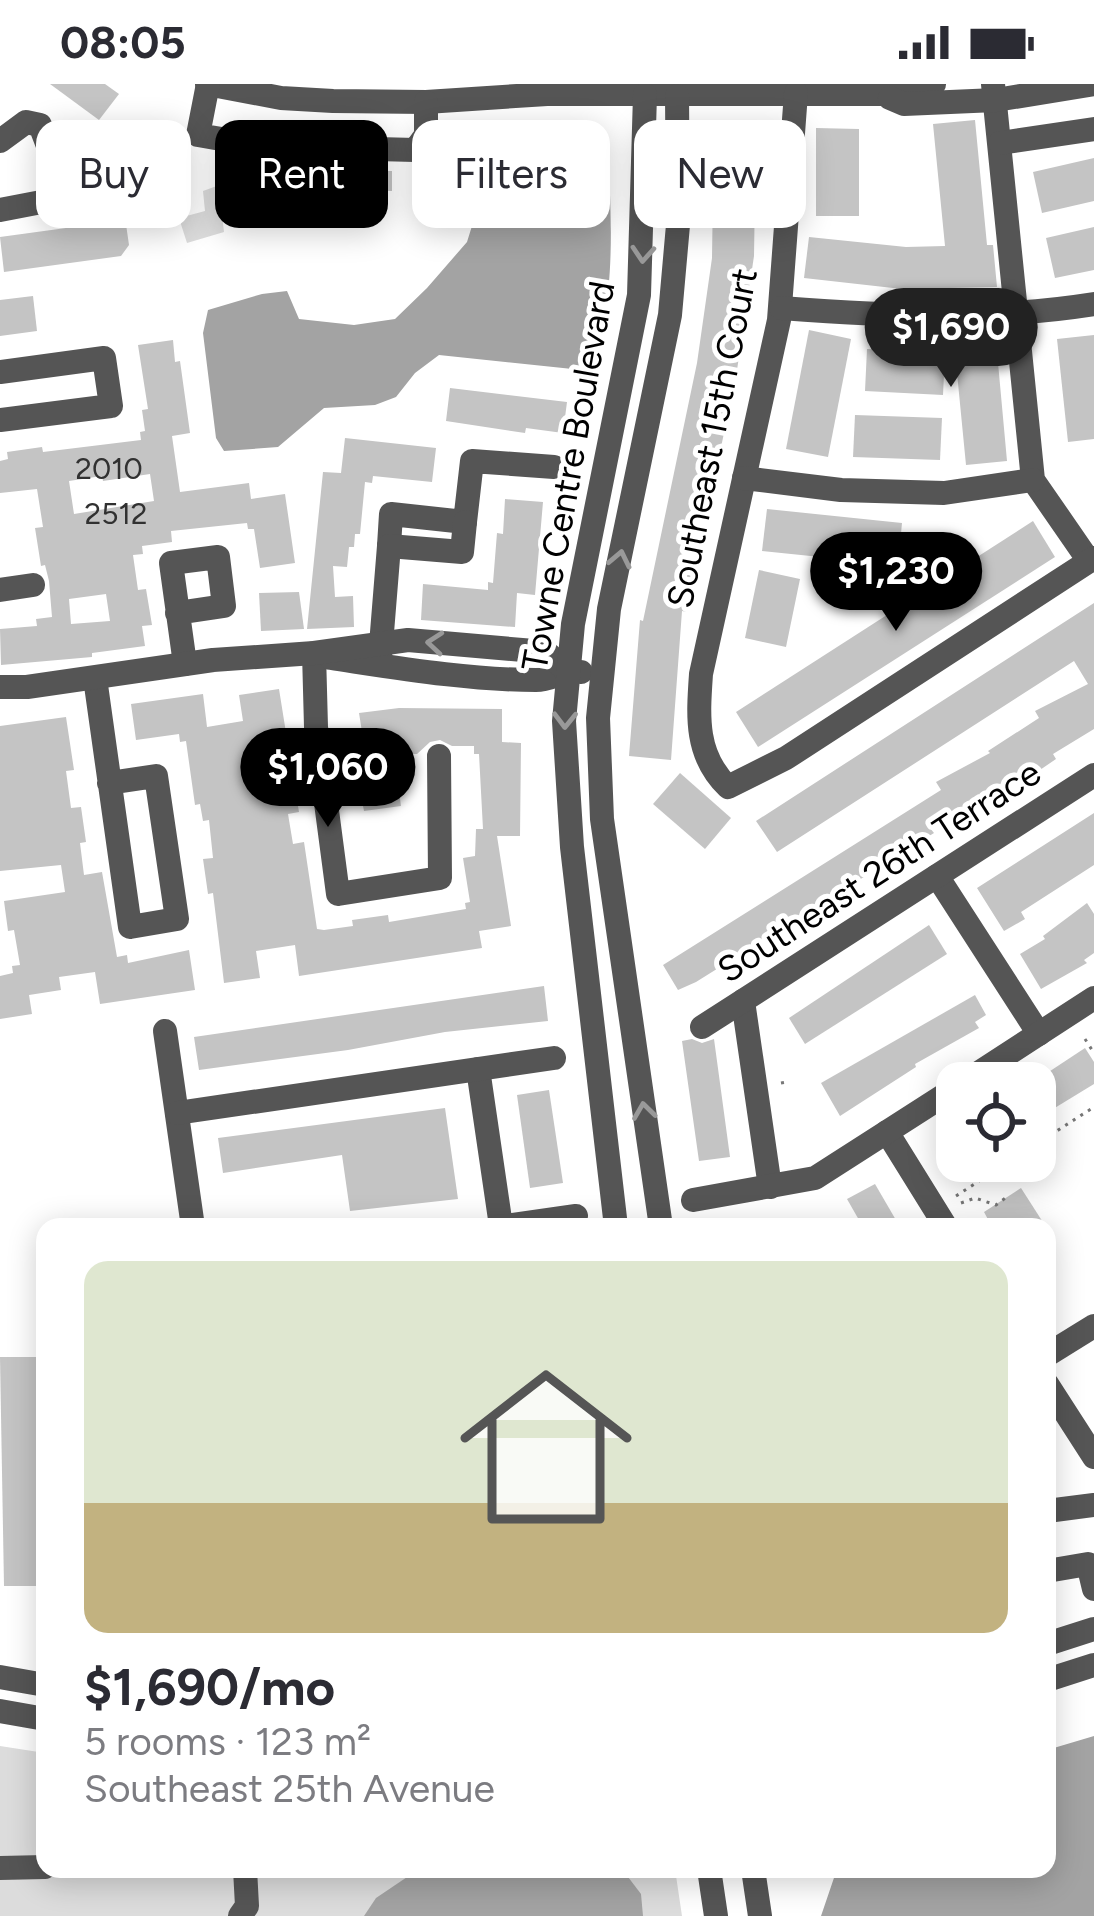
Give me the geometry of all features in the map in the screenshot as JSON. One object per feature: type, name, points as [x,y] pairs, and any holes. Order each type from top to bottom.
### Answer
[{"type":"street","points":[[427,102],[426,135],[415,150],[262,146],[198,135],[208,84],[304,100],[371,93],[427,102],[460,91],[677,96],[934,84]]},
{"type":"street","points":[[882,89],[904,104],[1094,85]]},
{"type":"street","points":[[994,92],[1033,480],[1092,560]]},
{"type":"street","name":"Southeast 15th Court","points":[[796,93],[781,308],[701,674],[697,724],[710,769],[728,787],[786,758],[1092,560]]},
{"type":"street","points":[[598,94],[634,123]]},
{"type":"street","name":"Towne Centre Boulevard","points":[[645,95],[645,120]]},
{"type":"street","name":"Towne Centre Boulevard","points":[[660,1218],[599,788],[601,674],[610,609],[670,315],[678,225],[677,96]]},
{"type":"street","points":[[0,141],[26,122],[40,125],[50,151],[57,200],[0,210]]},
{"type":"street","points":[[1000,143],[1094,129]]},
{"type":"street","name":"Towne Centre Boulevard","points":[[615,1218],[572,847],[564,752],[566,670],[639,295],[642,228]]},
{"type":"street","points":[[781,308],[914,318],[1017,316],[1094,304]]},
{"type":"street","points":[[0,372],[104,358],[111,406],[0,420]]},
{"type":"street","points":[[389,546],[462,552],[472,461],[554,467]]},
{"type":"street","points":[[744,478],[841,490],[944,493],[1033,480]]},
{"type":"street","points":[[381,654],[392,514],[465,522]]},
{"type":"street","points":[[177,613],[224,606],[218,557],[171,563],[177,613],[185,664]]},
{"type":"street","points":[[0,590],[33,585]]},
{"type":"street","points":[[0,687],[27,688],[185,664],[314,653],[381,654],[542,681],[566,670],[601,674]]},
{"type":"street","points":[[314,653],[317,739],[338,894],[440,878],[439,756]]},
{"type":"street","points":[[94,678],[109,783],[130,927],[177,920],[156,776],[109,783]]},
{"type":"street","name":"Southeast 26th Terrace","points":[[702,1028],[1094,775]]},
{"type":"street","points":[[572,847],[605,842]]},
{"type":"street","points":[[937,876],[1039,1034]]},
{"type":"street","points":[[588,966],[622,964]]},
{"type":"street","points":[[996,1062],[1094,998]]},
{"type":"street","points":[[743,1001],[770,1187]]},
{"type":"street","points":[[165,1031],[192,1218]]},
{"type":"street","points":[[177,1113],[554,1058]]},
{"type":"street","points":[[478,1069],[498,1218]]},
{"type":"street","points":[[693,1200],[815,1178],[936,1100]]},
{"type":"street","points":[[887,1132],[940,1218]]},
{"type":"street","points":[[561,1218],[575,1216]]},
{"type":"street","points":[[1056,1349],[1094,1326]]},
{"type":"street","points":[[1056,1398],[1094,1457]]},
{"type":"street","points":[[1056,1510],[1094,1505]]},
{"type":"street","points":[[1056,1569],[1088,1564],[1094,1588]]},
{"type":"street","points":[[1056,1641],[1094,1629]]},
{"type":"street","points":[[1056,1677],[1094,1665]]},
{"type":"street","points":[[0,1677],[36,1683]]},
{"type":"street","points":[[0,1711],[36,1717]]},
{"type":"street","points":[[0,1868],[36,1867]]},
{"type":"street","points":[[242,1914],[247,1906],[245,1878]]},
{"type":"street","points":[[710,1878],[716,1916]]},
{"type":"street","points":[[754,1878],[760,1916]]},
{"type":"path","points":[[1085,1039],[1094,1053]]},
{"type":"path","points":[[1056,1132],[1091,1109],[1094,1120]]},
{"type":"path","points":[[956,1196],[978,1182]]},
{"type":"path","points":[[961,1203],[976,1198],[996,1204],[1008,1196]]},
{"type":"shaded area","points":[[215,187],[215,228],[224,232],[187,243],[182,228],[191,228],[191,215],[205,211],[203,191]]},
{"type":"shaded area","points":[[610,207],[611,228],[608,296],[594,352],[582,370],[439,355],[415,373],[396,397],[375,405],[324,408],[278,447],[224,451],[216,438],[203,333],[208,310],[287,291],[299,319],[354,325],[395,319],[467,242],[471,228],[610,228]]},
{"type":"shaded area","points":[[1094,1736],[1094,1916],[821,1916],[834,1878],[1056,1878],[1056,1747]]},
{"type":"shaded area","points":[[0,1746],[36,1752],[36,1878],[676,1878],[682,1916],[0,1916]]},
{"type":"shaded area","points":[[406,1878],[629,1878],[641,1894],[643,1916],[364,1916],[376,1898]]},
{"type":"building","points":[[50,84],[105,84],[119,94],[99,120]]},
{"type":"building","points":[[975,120],[987,245],[993,245],[997,287],[902,289],[804,278],[809,237],[945,246],[933,124]]},
{"type":"building","points":[[816,128],[859,129],[859,216],[816,216]]},
{"type":"building","points":[[1094,158],[1094,201],[1042,213],[1033,172]]},
{"type":"building","points":[[1094,227],[1094,270],[1055,278],[1046,238]]},
{"type":"building","points":[[66,228],[127,228],[129,245],[121,256],[4,272],[0,237]]},
{"type":"building","points":[[712,228],[754,228],[737,370],[687,612],[682,611],[671,760],[629,756],[640,620],[697,363]]},
{"type":"building","points":[[33,296],[37,331],[0,336],[0,300]]},
{"type":"building","points":[[809,330],[851,339],[828,457],[786,449]]},
{"type":"building","points":[[1094,335],[1094,439],[1068,442],[1057,339]]},
{"type":"building","points":[[173,340],[175,362],[180,361],[190,433],[172,436],[180,492],[249,483],[251,499],[285,494],[295,563],[260,568],[254,529],[248,529],[247,523],[171,531],[172,542],[142,546],[143,554],[133,555],[138,590],[146,589],[152,625],[142,626],[145,646],[92,653],[92,657],[1,665],[0,629],[37,626],[36,619],[52,617],[49,581],[45,565],[41,566],[35,528],[43,527],[37,489],[0,493],[0,461],[8,459],[7,452],[141,440],[140,432],[145,431],[142,410],[148,409],[138,345]],"holes":[[[150,474],[154,501],[74,514],[69,481]],[[106,594],[110,621],[71,624],[69,599]]]},
{"type":"building","points":[[996,341],[1007,461],[966,465],[957,373],[944,374],[943,395],[865,391],[867,349],[955,353],[954,345]]},
{"type":"building","points":[[450,388],[567,402],[563,433],[526,428],[525,433],[446,421]]},
{"type":"building","points":[[855,415],[942,418],[940,460],[853,457]]},
{"type":"building","points":[[345,438],[436,448],[432,482],[373,476],[372,483],[365,482],[360,534],[355,534],[354,547],[349,547],[347,567],[333,566],[335,597],[353,596],[354,627],[307,629],[323,472],[341,473]]},
{"type":"building","points":[[505,499],[543,502],[535,595],[517,593],[515,627],[421,620],[423,584],[488,590],[488,582],[493,583]]},
{"type":"building","points":[[767,509],[902,523],[898,565],[762,551]]},
{"type":"building","points":[[1033,521],[1055,557],[758,747],[736,712]]},
{"type":"building","points":[[759,570],[800,579],[786,647],[745,638]]},
{"type":"building","points":[[299,592],[304,629],[261,631],[259,593]]},
{"type":"building","points":[[1094,603],[1094,729],[1053,754],[1056,759],[1037,772],[976,801],[958,817],[956,812],[930,828],[934,833],[678,990],[663,965],[941,790],[936,782],[990,753],[1039,718],[1035,711],[1088,684],[1074,661],[777,852],[756,821]]},
{"type":"building","points":[[279,689],[287,776],[293,776],[299,812],[288,814],[293,844],[304,842],[317,929],[324,930],[353,926],[352,920],[388,915],[389,922],[466,909],[465,903],[470,902],[463,858],[475,856],[476,829],[483,829],[479,754],[474,754],[474,746],[452,746],[440,740],[417,754],[394,754],[401,806],[364,811],[349,733],[362,732],[359,713],[399,708],[502,709],[502,742],[521,743],[520,836],[497,836],[511,926],[479,931],[482,948],[299,976],[295,945],[256,951],[260,978],[224,983],[213,893],[208,894],[203,859],[213,858],[209,820],[203,821],[200,804],[195,805],[186,741],[180,742],[179,734],[136,740],[131,704],[203,694],[207,727],[243,721],[239,695]]},
{"type":"building","points":[[66,717],[74,770],[66,771],[71,808],[81,807],[84,875],[102,872],[117,957],[127,955],[128,963],[189,950],[195,990],[100,1004],[95,972],[59,977],[61,990],[29,995],[32,1014],[0,1019],[0,976],[13,973],[12,966],[20,965],[4,901],[65,892],[61,865],[0,871],[0,726]]},
{"type":"building","points":[[680,773],[731,818],[705,849],[653,804]]},
{"type":"building","points":[[1094,813],[1094,865],[1021,912],[1025,919],[1004,931],[977,888]]},
{"type":"building","points":[[1087,903],[1094,914],[1094,953],[1084,960],[1087,963],[1041,989],[1020,954]]},
{"type":"building","points":[[929,925],[947,954],[805,1044],[789,1018]]},
{"type":"building","points":[[544,986],[548,1021],[199,1070],[194,1037]]},
{"type":"building","points":[[975,995],[986,1015],[975,1022],[979,1028],[915,1064],[840,1116],[821,1083]]},
{"type":"building","points":[[714,1039],[730,1157],[699,1161],[682,1041],[702,1043]]},
{"type":"building","points":[[1085,1048],[1094,1062],[1094,1084],[1056,1107],[1056,1067]]},
{"type":"building","points":[[549,1090],[563,1183],[530,1188],[517,1095]]},
{"type":"building","points":[[445,1108],[458,1199],[350,1211],[342,1155],[223,1173],[218,1138]]},
{"type":"building","points":[[875,1184],[895,1218],[858,1218],[847,1199]]},
{"type":"building","points":[[1021,1188],[1040,1218],[987,1218],[984,1212]]},
{"type":"building","points":[[0,1357],[36,1357],[36,1586],[4,1586]]}]
